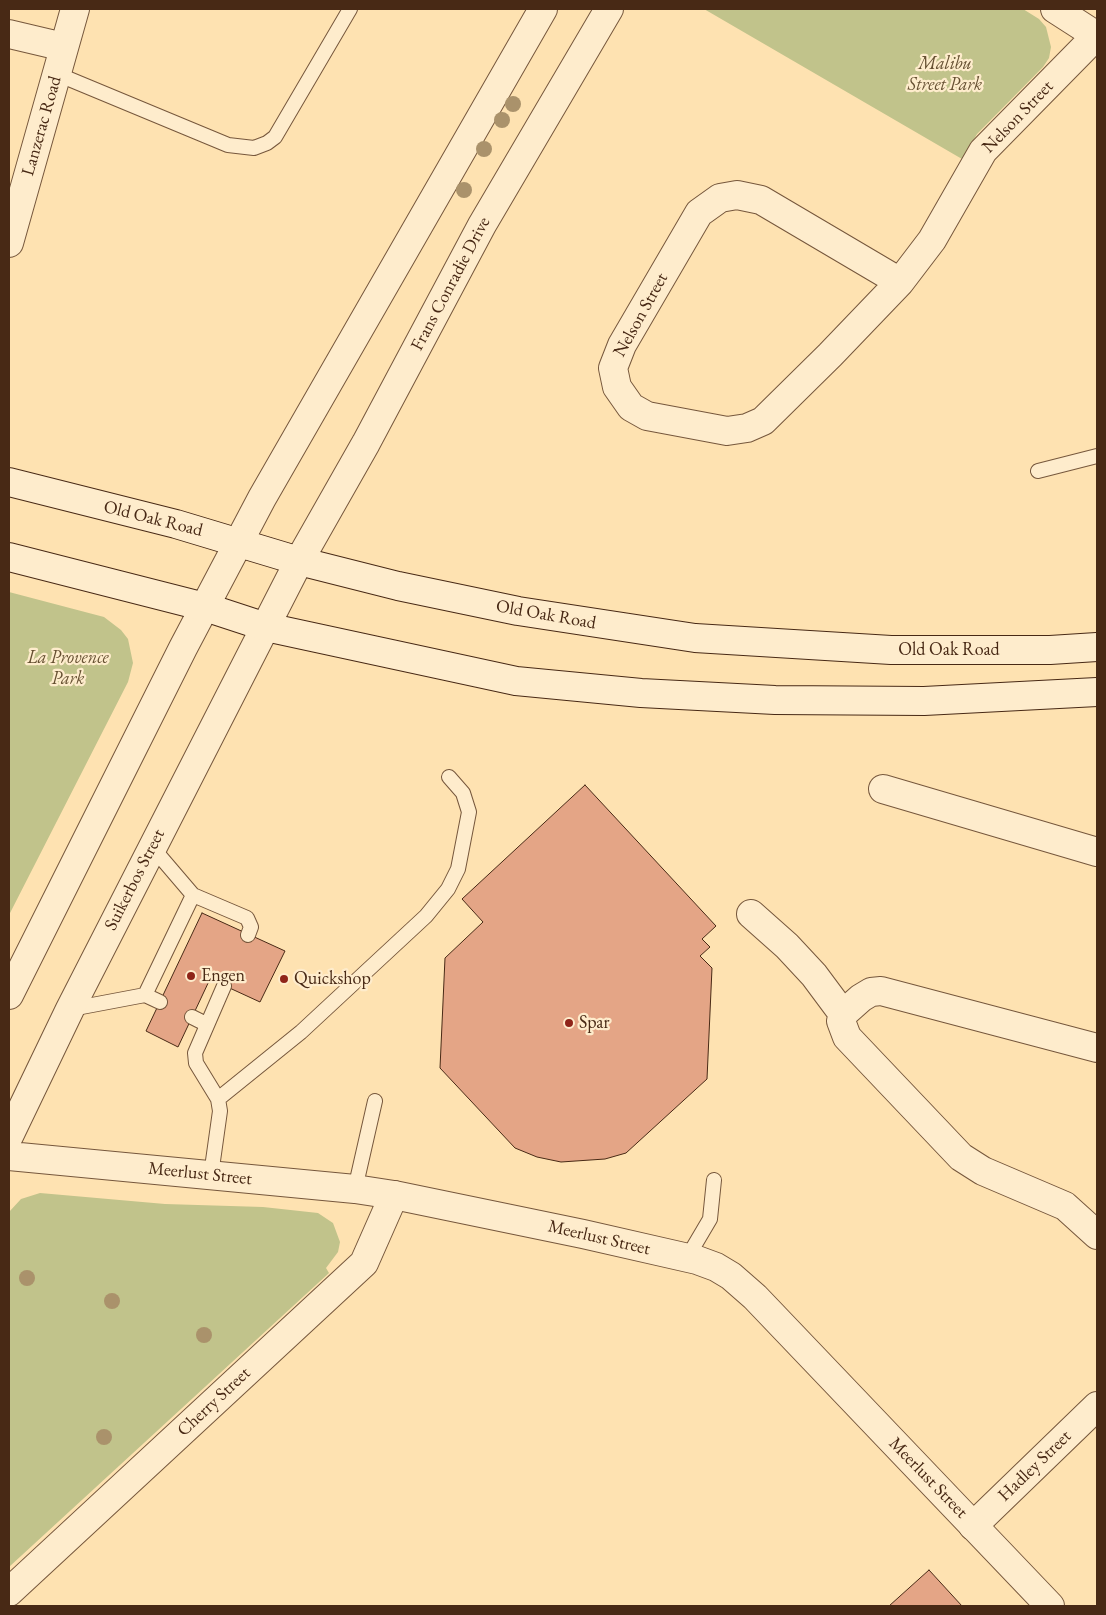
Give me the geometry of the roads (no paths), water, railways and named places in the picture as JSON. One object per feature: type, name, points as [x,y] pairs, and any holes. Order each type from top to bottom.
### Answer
[{"type":"street","name":"Lanzerac Road","points":[[9,243],[75,9]]},
{"type":"street","points":[[9,995],[56,898],[262,498],[543,9]]},
{"type":"street","name":"Frans Conradie Drive","points":[[266,627],[299,561],[366,444],[482,225],[609,9]]},
{"type":"street","points":[[1055,9],[1097,35]]},
{"type":"street","points":[[9,34],[64,47]]},
{"type":"street","name":"Nelson Street","points":[[900,282],[761,200],[737,195],[720,198],[699,213],[622,345],[613,368],[617,387],[631,407],[647,416],[727,430],[755,425],[770,414],[830,356],[900,282],[932,240],[983,152],[1097,35]]},
{"type":"street","name":"Old Oak Road","points":[[9,482],[240,542],[299,561],[518,611],[696,638],[891,650],[1050,650],[1097,646]]},
{"type":"street","points":[[9,558],[206,607],[266,627],[516,681],[641,693],[775,700],[924,701],[1097,692]]},
{"type":"street","name":"Suikerbos Street","points":[[9,1136],[31,1086],[266,627]]},
{"type":"street","points":[[883,789],[1097,852]]},
{"type":"street","points":[[751,914],[787,946],[814,975],[843,1014]]},
{"type":"street","points":[[1097,1048],[881,990],[871,992],[861,998],[843,1014],[841,1021],[847,1037],[961,1157],[983,1170],[1065,1206],[1097,1236]]},
{"type":"street","name":"Meerlust Street","points":[[9,1156],[355,1189],[394,1195],[583,1234],[687,1258],[716,1267],[738,1281],[1050,1606]]},
{"type":"street","name":"Cherry Street","points":[[9,1592],[364,1263],[394,1195]]},
{"type":"street","name":"Hadley Street","points":[[974,1526],[1097,1406]]},
{"type":"lane","points":[[57,74],[131,103],[228,145],[244,148],[261,146],[271,140],[279,131],[350,9]]},
{"type":"lane","points":[[1038,471],[1097,456]]},
{"type":"lane","points":[[218,1099],[288,1043],[329,1006],[426,916],[448,889],[458,868],[469,812],[463,793],[449,777]]},
{"type":"lane","points":[[152,847],[193,895],[248,919],[251,927],[248,935]]},
{"type":"lane","points":[[145,995],[193,895]]},
{"type":"lane","points":[[211,1175],[220,1111],[218,1099],[196,1063],[194,1053],[224,986]]},
{"type":"lane","points":[[70,1009],[145,995],[160,1002]]},
{"type":"lane","points":[[192,1017],[206,1024]]},
{"type":"lane","points":[[355,1189],[375,1101]]},
{"type":"lane","points":[[687,1258],[710,1219],[714,1180]]},
{"type":"place","name":"Engen","points":[[191,976]]},
{"type":"place","name":"Quickshop","points":[[284,979]]},
{"type":"place","name":"Spar","points":[[569,1023]]},
{"type":"park label","name":"Malibu Street Park","points":[[945,74]]},
{"type":"park label","name":"La Provence Park","points":[[68,668]]}]
